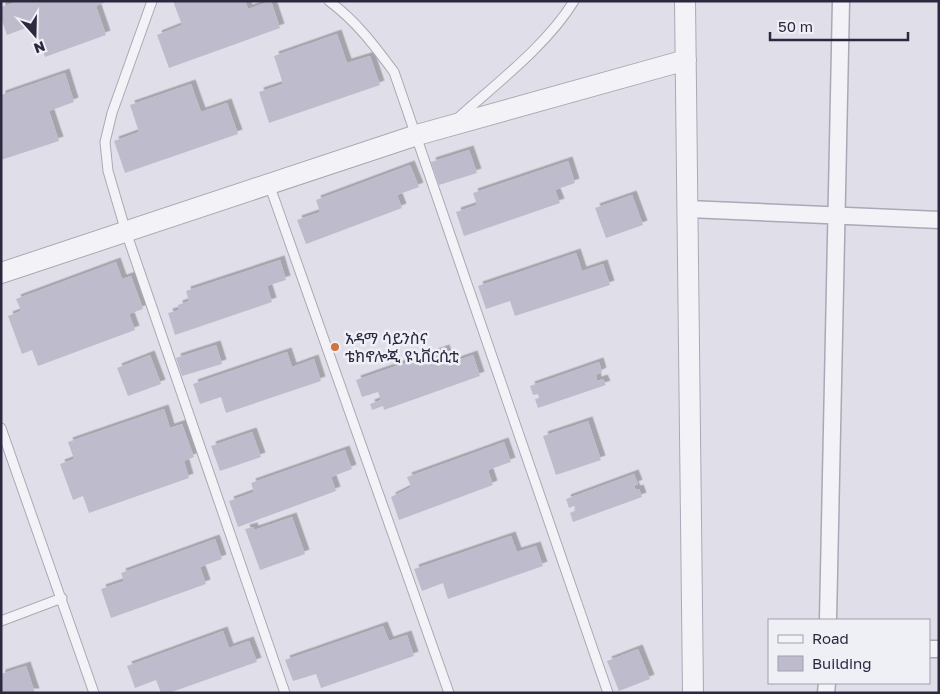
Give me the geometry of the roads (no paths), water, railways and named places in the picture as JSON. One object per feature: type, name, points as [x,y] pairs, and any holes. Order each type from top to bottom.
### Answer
[{"type":"street","points":[[685,1],[693,693]]},
{"type":"street","points":[[828,619],[841,1]]},
{"type":"street","points":[[1,273],[417,135],[686,60]]},
{"type":"street","points":[[688,209],[939,220]]},
{"type":"lane","points":[[152,1],[112,113],[106,142],[108,171],[126,232],[285,693]]},
{"type":"lane","points":[[329,1],[347,14],[372,42],[394,72],[608,693]]},
{"type":"lane","points":[[450,126],[511,71],[564,18],[574,1]]},
{"type":"lane","points":[[269,184],[449,693]]},
{"type":"lane","points":[[1,428],[94,693]]},
{"type":"lane","points":[[1,621],[62,598]]},
{"type":"place","name":"አዳማ ሳይንስና ቴክኖሎጂ ዩኒቨርሲቲ","points":[[335,347]]}]
